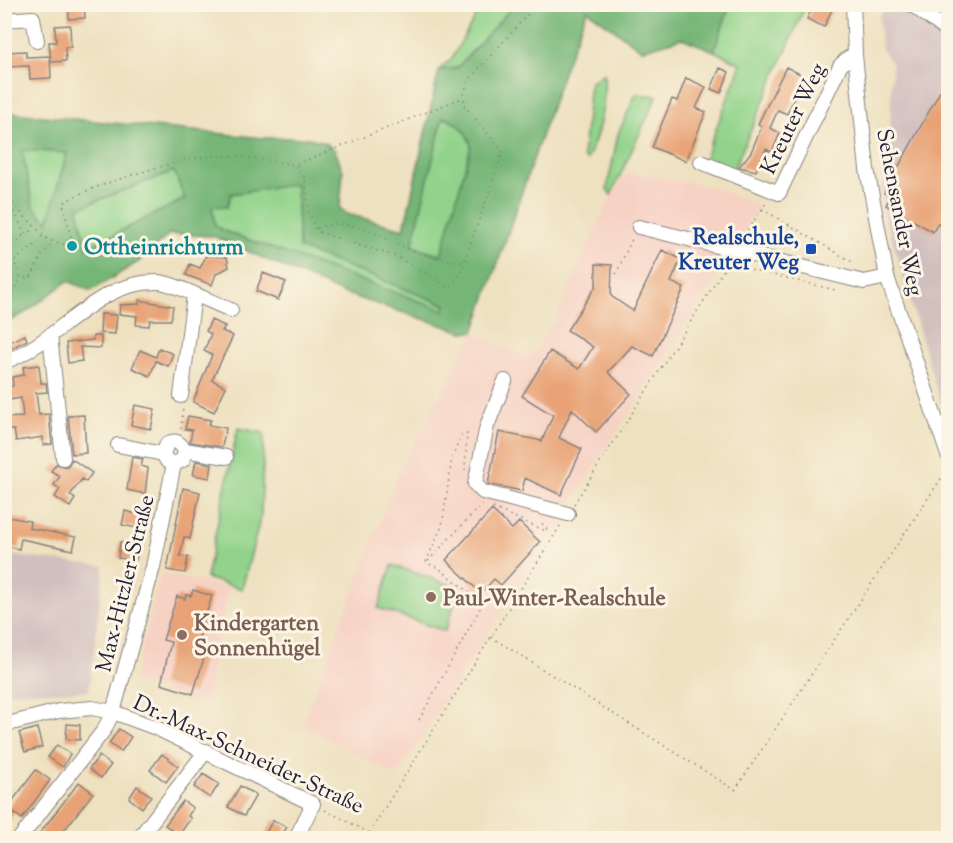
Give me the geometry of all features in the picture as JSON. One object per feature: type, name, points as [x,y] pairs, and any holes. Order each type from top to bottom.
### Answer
[{"type":"street","name":"Sehensander Weg","points":[[854,4],[855,55],[867,169],[887,277],[948,454]]},
{"type":"street","points":[[911,4],[948,31]]},
{"type":"street","points":[[4,20],[33,18],[37,41]]},
{"type":"street","name":"Kreuter Weg","points":[[701,162],[779,193],[840,66],[855,55]]},
{"type":"street","points":[[639,227],[864,282],[887,277]]},
{"type":"street","points":[[4,362],[20,356],[95,299],[132,286],[159,281],[231,310]]},
{"type":"street","points":[[181,396],[194,296]]},
{"type":"street","points":[[50,335],[63,458]]},
{"type":"street","points":[[506,381],[487,426],[475,484],[483,492],[530,502],[568,514]]},
{"type":"street","points":[[118,444],[163,453]]},
{"type":"street","points":[[163,453],[167,444],[226,457]]},
{"type":"street","name":"Max-Hitzler-Straße","points":[[20,838],[104,730],[113,712],[153,567],[174,464],[183,460],[182,446]]},
{"type":"street","points":[[163,453],[167,461],[174,464]]},
{"type":"street","name":"Dr.-Max-Schneider-Straße","points":[[4,725],[59,711],[92,708],[113,712],[156,728],[313,804]]},
{"type":"street","points":[[158,838],[143,834],[206,751]]},
{"type":"street","points":[[296,838],[313,804]]},
{"type":"path","points":[[295,165],[305,178],[309,211],[315,228],[321,233],[397,257],[447,286],[455,283],[503,152],[464,105],[463,98],[469,80],[537,4]]},
{"type":"path","points":[[5,196],[42,236],[52,243],[63,244],[71,238],[63,204],[84,192],[188,159],[210,156],[295,165],[463,98]]},
{"type":"path","points":[[5,196],[25,233]]},
{"type":"path","points":[[761,209],[854,263]]},
{"type":"path","points":[[315,228],[341,222],[410,249],[464,262]]},
{"type":"path","points":[[616,274],[639,227]]},
{"type":"path","points":[[18,241],[25,233],[36,229]]},
{"type":"path","points":[[12,299],[20,277],[14,261],[39,242],[42,236]]},
{"type":"path","points":[[20,277],[26,279],[32,276],[42,255],[52,243]]},
{"type":"path","points":[[727,264],[835,290]]},
{"type":"path","points":[[181,396],[184,410],[182,446]]},
{"type":"path","points":[[426,562],[442,525],[452,458],[462,434],[467,434],[465,476]]},
{"type":"path","points":[[491,636],[735,790],[948,468]]},
{"type":"path","points":[[426,562],[483,503],[477,497]]},
{"type":"path","points":[[493,507],[546,531],[548,529],[529,507],[530,502]]},
{"type":"path","points":[[419,720],[483,603],[440,569],[426,562]]},
{"type":"path","name":"Dr.-Max-Schneider-Straße","points":[[313,804],[369,833],[366,838]]},
{"type":"shaded area","points":[[890,5],[922,5],[948,23],[948,428],[882,206],[881,190],[889,168],[892,64],[881,48],[879,15]]},
{"type":"shaded area","name":"Paul-Winter-Realschule","points":[[627,172],[717,188],[759,205],[729,257],[397,776],[302,725],[400,469],[474,332],[528,359],[554,322],[611,195]]},
{"type":"shaded area","points":[[6,555],[104,566],[89,691],[5,692]]},
{"type":"shaded area","name":"Kindergarten Sonnenhügel","points":[[161,573],[229,588],[204,704],[133,681]]},
{"type":"green space","points":[[482,5],[514,5],[457,69],[439,70],[452,58]]},
{"type":"green space","points":[[514,5],[730,5],[714,51],[682,38],[642,50],[587,10],[565,67],[474,332],[463,332],[340,292],[213,236],[169,234],[140,261],[91,291],[68,281],[26,312],[5,324],[5,112],[263,138],[309,138],[324,142],[335,150],[343,171],[340,208],[347,214],[404,229],[439,70],[457,68]],"holes":[[[443,117],[461,128],[471,146],[441,255],[412,246]],[[22,150],[67,153],[48,222],[33,206]],[[174,171],[185,199],[87,248],[78,208]],[[296,184],[299,248],[446,305],[444,310],[224,231],[215,225],[212,206],[227,207],[231,194]]]},
{"type":"green space","points":[[730,5],[806,5],[732,173],[704,160],[741,64],[714,51]]},
{"type":"green space","points":[[604,73],[601,118],[587,160],[583,156],[590,83]]},
{"type":"green space","points":[[636,94],[657,96],[611,195],[607,189],[618,134]]},
{"type":"green space","points":[[442,117],[461,128],[471,146],[442,255],[412,246]]},
{"type":"green space","points":[[21,150],[67,152],[48,222],[33,206]]},
{"type":"green space","points":[[174,171],[185,199],[87,248],[78,208]]},
{"type":"green space","points":[[296,184],[299,248],[446,305],[444,311],[224,231],[215,225],[212,205],[227,207],[230,194]]},
{"type":"green space","points":[[238,428],[264,433],[261,516],[242,589],[206,578]]},
{"type":"green space","points":[[392,565],[460,588],[445,631],[378,608]]},
{"type":"building","points":[[68,4],[84,4],[85,18],[69,19]]},
{"type":"building","points":[[814,4],[833,7],[824,27],[807,19]]},
{"type":"building","points":[[70,25],[71,47],[65,47],[66,61],[51,62],[49,42],[56,42],[55,26]]},
{"type":"building","points":[[26,51],[26,57],[50,56],[51,78],[30,79],[29,66],[4,67],[4,52]]},
{"type":"building","points":[[786,67],[804,76],[787,114],[778,110],[770,128],[780,133],[772,152],[766,149],[756,171],[739,167],[751,152],[762,126],[758,124]]},
{"type":"building","points":[[720,68],[729,72],[721,93],[711,89]]},
{"type":"building","points":[[948,77],[948,228],[938,223],[933,232],[886,205],[891,196],[884,193]]},
{"type":"building","points":[[686,78],[706,87],[696,108],[706,112],[686,161],[652,147],[672,99],[677,101]]},
{"type":"building","points":[[662,250],[681,259],[671,282],[684,288],[653,356],[632,346],[608,372],[631,394],[596,432],[572,409],[559,438],[582,449],[561,495],[525,478],[522,491],[488,484],[499,432],[542,441],[553,415],[522,396],[550,351],[579,369],[593,347],[567,330],[596,286],[596,264],[612,265],[611,296],[633,311]]},
{"type":"building","points":[[206,256],[227,257],[229,267],[216,274],[212,285],[186,275],[190,264],[200,268]]},
{"type":"building","points":[[263,273],[286,282],[278,300],[256,291]]},
{"type":"building","points":[[139,300],[173,306],[171,320],[150,320],[149,326],[136,325],[137,316],[119,314],[120,305],[139,304]]},
{"type":"building","points":[[101,314],[117,315],[115,334],[100,333]]},
{"type":"building","points":[[211,320],[225,326],[222,331],[233,336],[212,380],[226,387],[214,412],[193,402],[212,355],[204,351],[211,334],[206,331]]},
{"type":"building","points":[[4,334],[9,342],[25,335],[27,340],[4,352]]},
{"type":"building","points":[[93,336],[101,336],[101,348],[80,347],[82,361],[68,363],[66,343],[93,340]]},
{"type":"building","points":[[159,348],[173,354],[168,366],[156,361],[150,376],[132,368],[140,350],[156,357]]},
{"type":"building","points":[[39,365],[41,383],[46,383],[47,392],[36,393],[39,415],[49,414],[52,444],[43,445],[43,437],[16,441],[14,430],[4,430],[4,418],[23,417],[21,398],[4,401],[4,388],[13,386],[12,377],[24,375],[23,367]]},
{"type":"building","points":[[135,405],[155,409],[151,429],[131,425]]},
{"type":"building","points":[[84,415],[86,453],[72,454],[68,416]]},
{"type":"building","points":[[188,416],[211,420],[208,425],[226,428],[222,447],[190,442],[192,430],[185,429]]},
{"type":"building","points":[[132,457],[143,459],[141,466],[148,468],[145,494],[127,490]]},
{"type":"building","points":[[72,459],[92,473],[86,482],[82,479],[70,495],[75,499],[70,507],[55,497],[60,489],[54,485],[60,476],[51,471],[56,464],[67,467]]},
{"type":"building","points":[[196,461],[212,464],[210,478],[193,475]]},
{"type":"building","points":[[183,488],[200,492],[190,539],[184,537],[180,556],[188,557],[185,573],[167,570]]},
{"type":"building","points":[[492,510],[512,529],[519,522],[540,542],[501,585],[494,579],[481,593],[446,560]]},
{"type":"building","points":[[125,511],[145,516],[141,529],[122,525]]},
{"type":"building","points":[[8,517],[30,521],[29,528],[76,537],[73,550],[21,539],[19,549],[4,546]]},
{"type":"building","points":[[120,542],[139,545],[136,560],[118,558]]},
{"type":"building","points":[[193,590],[212,596],[193,655],[204,658],[193,694],[161,684],[171,642],[163,640],[177,596],[185,599],[186,595],[191,596]]},
{"type":"building","points":[[67,724],[80,725],[80,740],[66,739]]},
{"type":"building","points":[[37,728],[42,747],[25,752],[19,733]]},
{"type":"building","points":[[119,729],[131,737],[121,752],[109,743]]},
{"type":"building","points":[[57,745],[70,754],[63,767],[48,757]]},
{"type":"building","points":[[162,754],[178,766],[166,782],[150,770]]},
{"type":"building","points":[[99,756],[111,765],[101,778],[89,769]]},
{"type":"building","points":[[36,770],[50,780],[22,819],[14,813],[4,827],[4,812]]},
{"type":"building","points":[[203,774],[219,784],[210,798],[194,787]]},
{"type":"building","points":[[79,782],[93,793],[57,838],[36,838]]},
{"type":"building","points":[[137,786],[151,796],[142,808],[129,798]]},
{"type":"building","points":[[240,786],[256,795],[244,816],[228,807]]},
{"type":"building","points":[[183,801],[193,808],[188,816],[191,818],[179,835],[165,825]]},
{"type":"building","points":[[273,820],[287,827],[280,838],[264,836]]},
{"type":"place","name":"Ottheinrichturm","points":[[72,246]]},
{"type":"place","name":"Realschule, Kreuter Weg","points":[[811,249]]},
{"type":"place","name":"Paul-Winter-Realschule","points":[[431,597]]},
{"type":"place","name":"Kindergarten Sonnenhügel","points":[[182,635]]}]
